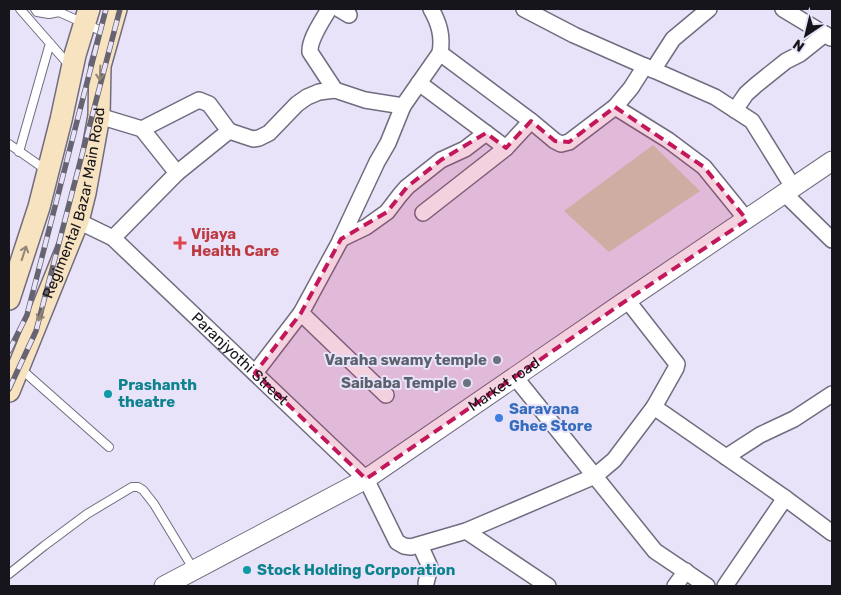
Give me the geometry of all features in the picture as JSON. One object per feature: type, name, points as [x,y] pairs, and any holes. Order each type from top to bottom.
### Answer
[{"type":"main road","name":"Regimental Bazar Main Road","points":[[9,391],[78,221],[99,116],[100,66],[116,9]]},
{"type":"main road","name":"Regimental Bazar Main Road","points":[[9,300],[39,207],[72,68],[87,16]]},
{"type":"street","points":[[329,9],[313,39],[310,52],[335,90]]},
{"type":"street","points":[[255,373],[301,313],[341,239],[404,106],[440,52],[441,35],[431,9]]},
{"type":"street","points":[[524,9],[574,35],[714,97],[752,121],[789,190],[832,240]]},
{"type":"street","points":[[440,52],[561,144],[569,142],[615,107],[673,39],[708,9]]},
{"type":"street","points":[[735,110],[746,94],[786,61],[828,36],[783,9]]},
{"type":"street","points":[[419,83],[506,148]]},
{"type":"street","points":[[142,129],[200,100],[209,104],[230,131],[253,139],[269,133],[297,104],[319,92],[335,90],[365,100],[404,106]]},
{"type":"street","points":[[615,107],[668,140],[704,167],[747,220]]},
{"type":"street","points":[[99,116],[142,129],[177,173]]},
{"type":"street","points":[[423,213],[506,148],[531,121]]},
{"type":"street","points":[[113,238],[177,173],[230,131]]},
{"type":"street","points":[[341,239],[366,227],[387,212],[407,187],[441,160],[465,149],[486,133]]},
{"type":"street","name":"Market road","points":[[164,586],[366,479],[832,161]]},
{"type":"street","name":"Paranjyothi Street","points":[[78,221],[113,238],[366,479],[398,542],[404,546],[420,545]]},
{"type":"street","points":[[428,584],[430,567],[420,545],[466,531],[595,476],[614,460],[654,406],[677,364],[627,300]]},
{"type":"street","points":[[301,313],[386,395]]},
{"type":"street","points":[[514,377],[656,551],[708,586]]},
{"type":"street","points":[[726,457],[755,438],[794,419],[832,394]]},
{"type":"street","points":[[654,406],[832,533]]},
{"type":"street","points":[[725,586],[784,498]]},
{"type":"street","points":[[466,531],[548,586]]},
{"type":"street","points":[[675,586],[686,571]]},
{"type":"lane","points":[[20,9],[72,68]]},
{"type":"lane","points":[[34,9],[37,12],[49,14],[60,10],[87,16],[109,34]]},
{"type":"lane","points":[[19,152],[50,43]]},
{"type":"lane","points":[[9,144],[48,171]]},
{"type":"lane","points":[[19,368],[109,447]]},
{"type":"lane","points":[[9,574],[87,514],[132,487],[138,487],[143,490],[154,504],[194,571]]},
{"type":"highlighted area","points":[[615,107],[704,167],[747,220],[627,300],[366,479],[255,373],[301,313],[341,239],[387,212],[407,187],[441,160],[486,133],[506,148],[531,121],[555,141],[569,142]]},
{"type":"green space","points":[[653,145],[700,191],[609,252],[564,211]]},
{"type":"railway","points":[[9,351],[27,315],[106,9]]},
{"type":"railway","points":[[9,389],[36,331],[120,9]]},
{"type":"place","name":"Vijaya Health Care","points":[[180,243]]},
{"type":"place","name":"Varaha swamy temple","points":[[497,360]]},
{"type":"place","name":"Saibaba Temple","points":[[467,383]]},
{"type":"place","name":"Prashanth theatre","points":[[108,394]]},
{"type":"place","name":"Saravana Ghee Store","points":[[499,418]]},
{"type":"place","name":"Stock Holding Corporation","points":[[247,570]]}]
